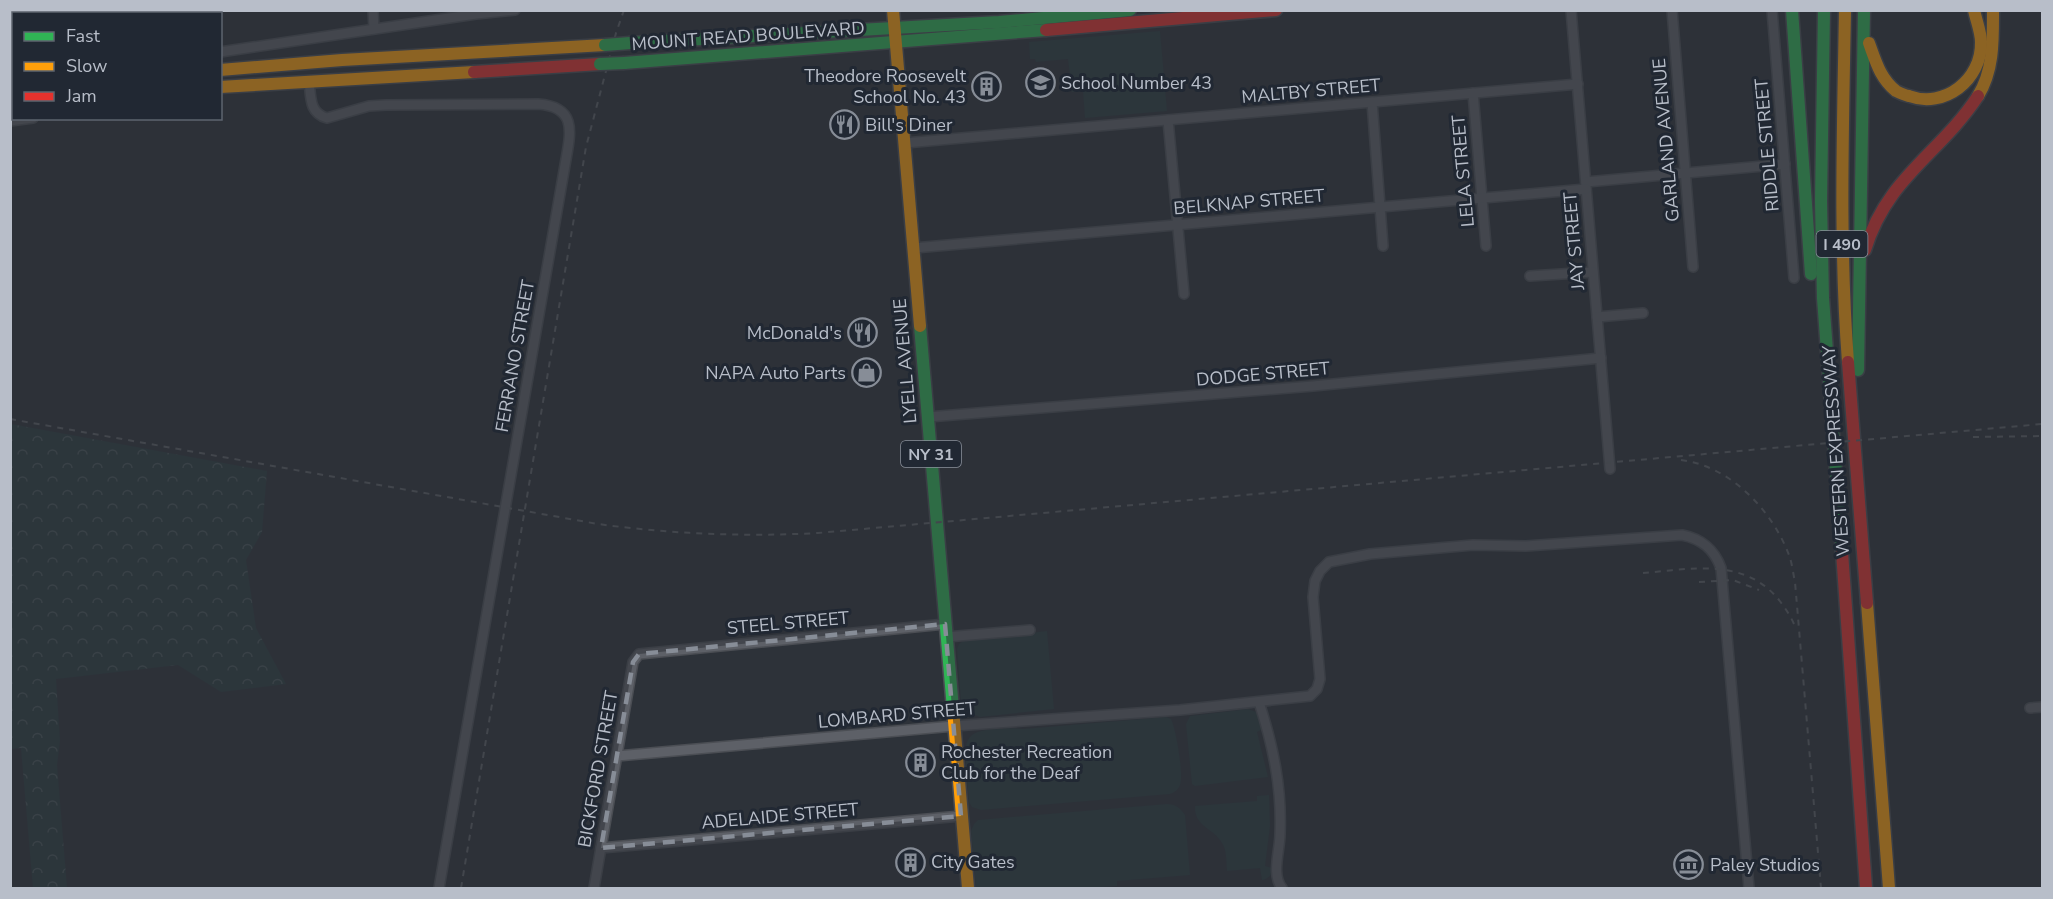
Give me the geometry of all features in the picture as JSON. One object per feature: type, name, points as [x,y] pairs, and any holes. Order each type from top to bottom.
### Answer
[{"type":"main road","name":"LYELL AVENUE","points":[[894,10],[968,888]]},
{"type":"main road","name":"MOUNT READ BOULEVARD","points":[[222,70],[342,60],[1007,21],[1130,10]]},
{"type":"main road","name":"MOUNT READ BOULEVARD","points":[[222,88],[624,63],[896,43],[1276,10]]},
{"type":"main road","points":[[1792,10],[1816,334],[1834,466]]},
{"type":"main road","name":"WESTERN EXPRESSWAY","points":[[1824,10],[1821,257],[1825,348],[1866,888]]},
{"type":"main road","name":"WESTERN EXPRESSWAY","points":[[1845,10],[1843,266],[1847,353],[1889,888]]},
{"type":"main road","points":[[1856,477],[1865,10]]},
{"type":"main road","points":[[1865,10],[1871,52],[1881,77],[1901,94],[1929,100],[1956,92],[1969,80],[1977,68],[1981,56],[1982,39],[1974,10]]},
{"type":"main road","points":[[1859,295],[1866,245],[1880,211],[1893,191],[1966,114],[1983,88],[1992,54],[1993,10]]},
{"type":"main road","points":[[274,65],[309,81],[317,71],[342,60]]},
{"type":"street","points":[[373,10],[374,29]]},
{"type":"street","points":[[222,52],[476,12],[515,10]]},
{"type":"street","name":"JAY STREET","points":[[1571,10],[1610,469]]},
{"type":"street","name":"GARLAND AVENUE","points":[[1672,10],[1693,267]]},
{"type":"street","name":"RIDDLE STREET","points":[[1772,10],[1794,278]]},
{"type":"street","name":"FERRANO STREET","points":[[309,81],[315,112],[327,118],[369,106],[538,104],[557,108],[565,113],[570,123],[563,176],[439,888]]},
{"type":"street","name":"MALTBY STREET","points":[[905,143],[1578,84]]},
{"type":"street","name":"LELA STREET","points":[[1473,93],[1486,246]]},
{"type":"street","points":[[1372,102],[1383,246]]},
{"type":"street","points":[[1168,120],[1184,294]]},
{"type":"street","name":"BELKNAP STREET","points":[[914,248],[1482,198],[1785,164]]},
{"type":"street","points":[[1530,276],[1593,272]]},
{"type":"street","points":[[1597,317],[1643,313]]},
{"type":"street","name":"DODGE STREET","points":[[928,417],[1319,386],[1600,358]]},
{"type":"street","name":"LOMBARD STREET","points":[[617,756],[954,726],[1180,710],[1310,696],[1317,689],[1320,679],[1315,582],[1320,571],[1329,562],[1370,554],[1473,545],[1526,546],[1671,535],[1691,537],[1712,550],[1721,568],[1749,888]]},
{"type":"street","name":"STEEL STREET","points":[[636,656],[654,652],[946,631],[1030,630]]},
{"type":"street","name":"BICKFORD STREET","points":[[594,888],[633,662],[636,656]]},
{"type":"street","points":[[1259,702],[1272,746],[1280,788],[1277,868],[1279,887]]},
{"type":"street","points":[[2030,708],[2043,707]]},
{"type":"street","name":"ADELAIDE STREET","points":[[601,848],[962,816]]},
{"type":"highlighted area","points":[[945,624],[961,816],[601,848],[633,662],[639,654]]},
{"type":"green space","points":[[1160,31],[1167,111],[1085,118],[1083,91],[1072,92],[1068,59],[1036,62],[1035,59],[1030,59],[1029,42]]},
{"type":"green space","points":[[11,424],[267,471],[262,532],[246,560],[256,628],[286,684],[221,692],[178,665],[56,679],[60,741],[57,765],[67,888],[33,888],[21,748],[11,749]]},
{"type":"green space","points":[[1047,631],[1054,709],[980,717],[967,712],[961,702],[957,649],[959,644],[963,641]]},
{"type":"green space","points":[[1248,709],[1256,712],[1263,729],[1257,732],[1268,777],[1195,786],[1192,784],[1186,724],[1190,716]]},
{"type":"green space","points":[[1166,717],[1171,719],[1173,724],[1181,772],[1180,785],[1170,794],[981,810],[972,807],[969,802],[966,749],[969,738],[973,734],[986,730]]},
{"type":"green space","points":[[1269,795],[1270,826],[1265,866],[1272,868],[1271,874],[1267,879],[1262,880],[1260,868],[1227,871],[1224,846],[1219,838],[1198,819],[1195,806],[1257,801],[1257,796]]},
{"type":"green space","points":[[1167,804],[1178,807],[1185,815],[1190,875],[1117,881],[1117,886],[1085,888],[976,888],[971,831],[978,820]]},
{"type":"railway","points":[[461,888],[586,147],[624,10]]},
{"type":"railway","points":[[10,419],[598,524],[735,535],[818,533],[2042,424]]},
{"type":"railway","points":[[1973,437],[2042,436]]},
{"type":"railway","points":[[1681,460],[1716,471],[1747,493],[1772,522],[1790,558],[1795,582],[1821,888]]},
{"type":"railway","points":[[1643,573],[1698,568],[1716,569],[1750,577],[1765,586],[1779,600],[1796,629]]},
{"type":"railway","points":[[1699,582],[1733,580],[1759,590]]},
{"type":"traffic: fast","points":[[630,43],[999,22],[1130,10]]},
{"type":"traffic: fast","points":[[1792,10],[1811,274]]},
{"type":"traffic: fast","points":[[1824,10],[1821,201],[1823,298],[1842,552]]},
{"type":"traffic: fast","points":[[1858,370],[1864,10]]},
{"type":"traffic: fast","points":[[624,63],[1046,30]]},
{"type":"traffic: fast","points":[[605,45],[630,43]]},
{"type":"traffic: fast","points":[[600,64],[624,63]]},
{"type":"traffic: fast","points":[[920,326],[953,709]]},
{"type":"traffic: slow","points":[[893,10],[920,326]]},
{"type":"traffic: slow","points":[[1845,10],[1843,230],[1848,362]]},
{"type":"traffic: slow","points":[[1869,43],[1882,75],[1896,91],[1922,99],[1947,95],[1968,79],[1980,56],[1981,38],[1974,10]]},
{"type":"traffic: slow","points":[[1978,96],[1990,65],[1993,10]]},
{"type":"traffic: slow","points":[[222,70],[342,60],[605,45]]},
{"type":"traffic: slow","points":[[222,87],[474,72]]},
{"type":"traffic: slow","points":[[1867,603],[1889,888]]},
{"type":"traffic: slow","points":[[953,709],[968,888]]},
{"type":"traffic: jam","points":[[1046,30],[1276,10]]},
{"type":"traffic: jam","points":[[474,72],[600,64]]},
{"type":"traffic: jam","points":[[1865,250],[1875,225],[1900,184],[1963,116],[1978,96]]},
{"type":"traffic: jam","points":[[1848,362],[1867,603]]},
{"type":"traffic: jam","points":[[1842,552],[1866,888]]},
{"type":"place","name":"School Number 43","points":[[1040,83]]},
{"type":"place","name":"Theodore Roosevelt School No. 43","points":[[987,86]]},
{"type":"place","name":"Bill's Diner","points":[[844,125]]},
{"type":"place","name":"McDonald's","points":[[863,333]]},
{"type":"place","name":"NAPA Auto Parts","points":[[867,373]]},
{"type":"place","name":"Rochester Recreation Club for the Deaf","points":[[920,762]]},
{"type":"place","name":"City Gates","points":[[910,862]]},
{"type":"place","name":"Paley Studios","points":[[1689,865]]}]
